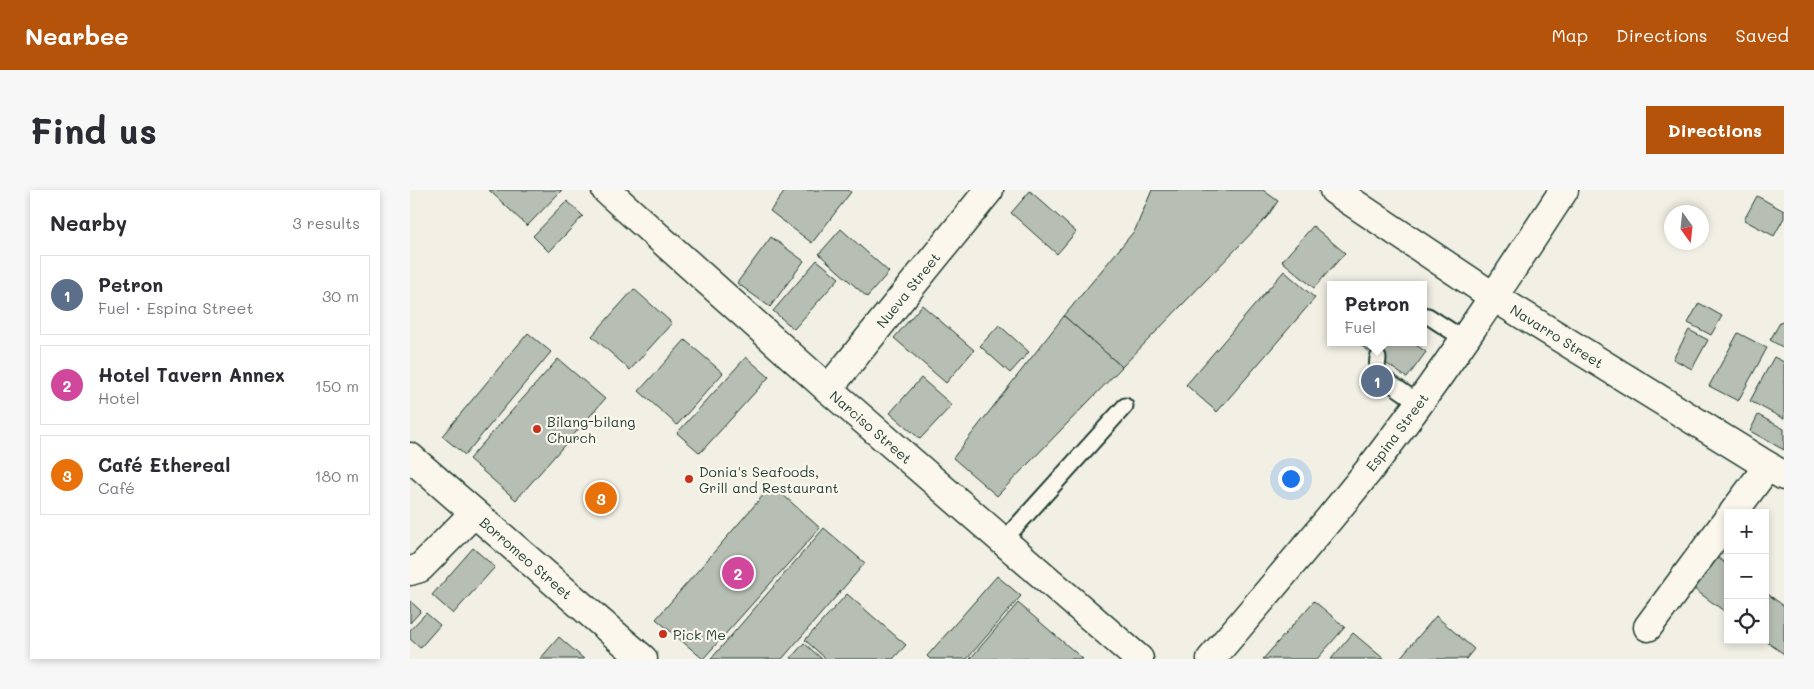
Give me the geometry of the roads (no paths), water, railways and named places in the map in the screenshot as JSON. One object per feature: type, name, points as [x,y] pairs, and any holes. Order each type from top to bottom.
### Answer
[{"type":"street","name":"Narciso Street","points":[[606,190],[828,389],[1139,659]]},
{"type":"street","name":"Nueva Street","points":[[828,389],[989,190]]},
{"type":"street","name":"Navarro Street","points":[[1334,190],[1494,297],[1776,471]]},
{"type":"street","name":"Espina Street","points":[[1211,659],[1306,547],[1419,403],[1494,297],[1564,190]]},
{"type":"street","name":"Borromeo Street","points":[[410,457],[643,659]]},
{"type":"street","points":[[1737,509],[1776,471]]},
{"type":"street","points":[[410,571],[420,568],[474,513]]},
{"type":"street","points":[[1648,627],[1724,525]]},
{"type":"lane","points":[[1427,316],[1464,340]]},
{"type":"lane","points":[[1378,358],[1377,368],[1380,376],[1419,403]]},
{"type":"lane","points":[[1003,541],[1125,406]]},
{"type":"place","name":"Petron","points":[[1377,381]]},
{"type":"place","name":"Bilang-bilang Church","points":[[537,429]]},
{"type":"place","name":"Donia's Seafoods, Grill and Restaurant","points":[[689,479]]},
{"type":"place","name":"Café Ethereal","points":[[601,498]]},
{"type":"place","name":"Hotel Tavern Annex","points":[[738,573]]},
{"type":"place","name":"Pick Me","points":[[663,634]]}]
